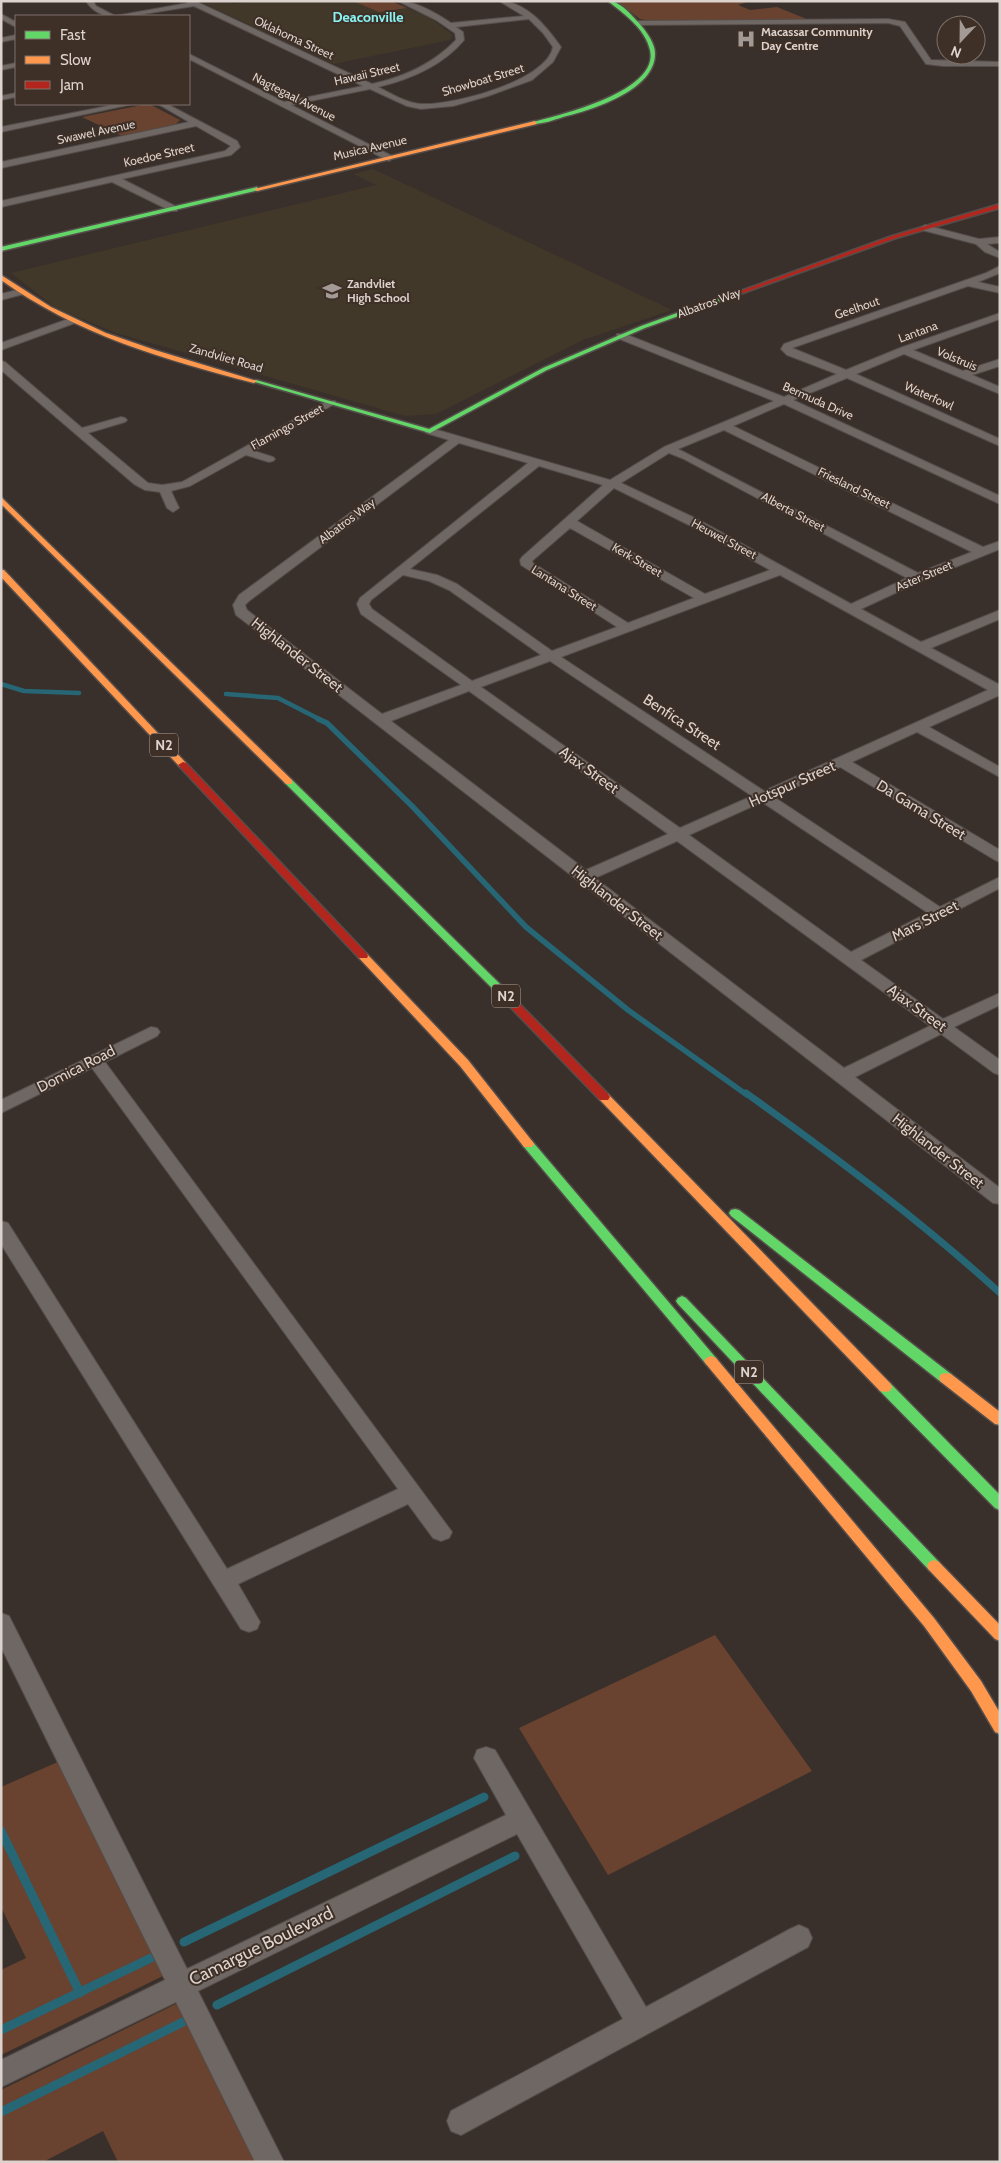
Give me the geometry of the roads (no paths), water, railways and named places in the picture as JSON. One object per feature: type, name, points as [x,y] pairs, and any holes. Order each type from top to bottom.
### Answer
[{"type":"main road","name":"Musica Avenue","points":[[1,249],[389,158],[551,119],[584,109],[619,94],[645,75],[654,59],[652,46],[638,23],[610,1]]},
{"type":"main road","name":"Albatros Way","points":[[430,431],[527,378],[621,336],[826,261],[925,228],[1000,206]]},
{"type":"main road","name":"Zandvliet Road","points":[[1,277],[21,292],[71,322],[139,347],[430,431]]},
{"type":"main road","name":"N2","points":[[1,499],[542,1031],[651,1147],[1000,1504]]},
{"type":"main road","name":"N2","points":[[1,572],[464,1063],[498,1108],[629,1246]]},
{"type":"main road","points":[[498,1108],[929,1622],[976,1686],[1000,1727]]},
{"type":"main road","points":[[651,1147],[1000,1420]]},
{"type":"main road","name":"N2","points":[[671,1289],[1000,1635]]},
{"type":"street","points":[[89,1],[93,7],[109,15]]},
{"type":"street","points":[[401,1],[451,25],[531,17]]},
{"type":"street","name":"Showboat Street","points":[[417,106],[438,105],[472,97],[529,78],[537,73],[554,56],[557,47],[542,24],[502,1]]},
{"type":"street","points":[[125,15],[192,3]]},
{"type":"street","name":"Oklahoma Street","points":[[192,3],[407,104],[417,106]]},
{"type":"street","points":[[1,16],[15,24]]},
{"type":"street","points":[[638,23],[893,21],[902,24],[927,61],[943,64],[1000,64]]},
{"type":"street","name":"Hawaii Street","points":[[284,104],[405,78],[446,56],[460,37],[459,32],[451,25]]},
{"type":"street","points":[[1,40],[15,37]]},
{"type":"street","name":"Nagtegaal Avenue","points":[[191,58],[389,158]]},
{"type":"street","points":[[1,68],[15,65]]},
{"type":"street","points":[[1,98],[15,95]]},
{"type":"street","points":[[1,130],[124,105]]},
{"type":"street","name":"Koedoe Street","points":[[1,204],[228,153],[236,148],[234,143],[164,105]]},
{"type":"street","name":"Swawel Avenue","points":[[1,165],[196,123]]},
{"type":"street","points":[[114,179],[174,209]]},
{"type":"street","points":[[925,228],[979,242],[1000,240]]},
{"type":"street","points":[[979,242],[988,250],[1000,255]]},
{"type":"street","name":"Geelhout","points":[[847,374],[791,353],[786,348],[1000,270]]},
{"type":"street","points":[[968,283],[1000,290]]},
{"type":"street","points":[[1,297],[21,292]]},
{"type":"street","name":"Lantana","points":[[724,425],[904,350],[1000,316]]},
{"type":"street","points":[[1,346],[71,322]]},
{"type":"street","name":"Bermuda Drive","points":[[621,336],[784,400],[1000,501]]},
{"type":"street","name":"Volstruis","points":[[904,350],[1000,391]]},
{"type":"street","points":[[962,375],[1000,362]]},
{"type":"street","name":"Flamingo Street","points":[[1,364],[138,482],[150,487],[165,488],[186,484],[331,403]]},
{"type":"street","name":"Waterfowl","points":[[847,374],[1000,443]]},
{"type":"street","points":[[80,432],[121,420]]},
{"type":"street","name":"Lantana Street","points":[[628,628],[527,564],[526,560],[612,484],[668,449],[724,425]]},
{"type":"street","name":"Friesland Street","points":[[724,425],[984,552]]},
{"type":"street","name":"Heuwel Street","points":[[430,431],[625,488],[693,522],[999,691]]},
{"type":"street","name":"Albatros Way","points":[[239,605],[244,598],[457,439]]},
{"type":"street","name":"Alberta Street","points":[[668,449],[688,457],[917,578]]},
{"type":"street","name":"Flamingo Street","points":[[244,451],[268,459]]},
{"type":"street","name":"Ajax Street","points":[[537,462],[511,480],[402,571],[366,598],[362,604],[366,611],[679,834],[1000,1069]]},
{"type":"street","points":[[165,488],[166,495],[173,508]]},
{"type":"street","name":"Kerk Street","points":[[569,522],[705,599]]},
{"type":"street","name":"Aster Street","points":[[850,609],[917,578],[1000,545]]},
{"type":"street","points":[[380,720],[781,570]]},
{"type":"street","name":"Benfica Street","points":[[402,571],[433,578],[453,586],[551,656],[939,914]]},
{"type":"street","name":"Highlander Street","points":[[239,605],[241,612],[1000,1198]]},
{"type":"street","points":[[920,648],[1000,614]]},
{"type":"street","name":"Hotspur Street","points":[[584,877],[999,691]]},
{"type":"street","points":[[920,728],[1000,773]]},
{"type":"street","name":"Da Gama Street","points":[[842,762],[1000,857]]},
{"type":"street","name":"Mars Street","points":[[850,959],[1000,882]]},
{"type":"street","points":[[841,1077],[1000,998]]},
{"type":"street","name":"Domica Road","points":[[1,1107],[151,1032]]},
{"type":"street","points":[[95,1060],[441,1532]]},
{"type":"street","points":[[1,1228],[249,1622]]},
{"type":"street","points":[[223,1581],[412,1492]]},
{"type":"street","points":[[1,1623],[270,2162]]},
{"type":"street","points":[[486,1758],[641,2024]]},
{"type":"street","name":"Camargue Boulevard","points":[[1,2074],[522,1819]]},
{"type":"street","points":[[461,2121],[800,1938]]},
{"type":"waterway","points":[[1,684],[24,691],[79,693]]},
{"type":"waterway","points":[[226,694],[278,698],[321,720]]},
{"type":"waterway","points":[[318,719],[327,723],[412,806],[526,927],[628,1010],[747,1095]]},
{"type":"waterway","points":[[746,1093],[876,1189],[1000,1293]]},
{"type":"waterway","points":[[184,1942],[484,1797]]},
{"type":"waterway","points":[[1,1831],[80,1992]]},
{"type":"waterway","points":[[217,2005],[515,1856]]},
{"type":"waterway","points":[[80,1992],[151,1958]]},
{"type":"waterway","points":[[1,2030],[80,1992]]},
{"type":"waterway","points":[[1,2112],[183,2022]]},
{"type":"place","name":"Macassar Community Day Centre","points":[[746,39]]},
{"type":"place","name":"Zandvliet High School","points":[[332,291]]},
{"type":"district","name":"Deaconville","points":[[368,17]]}]
